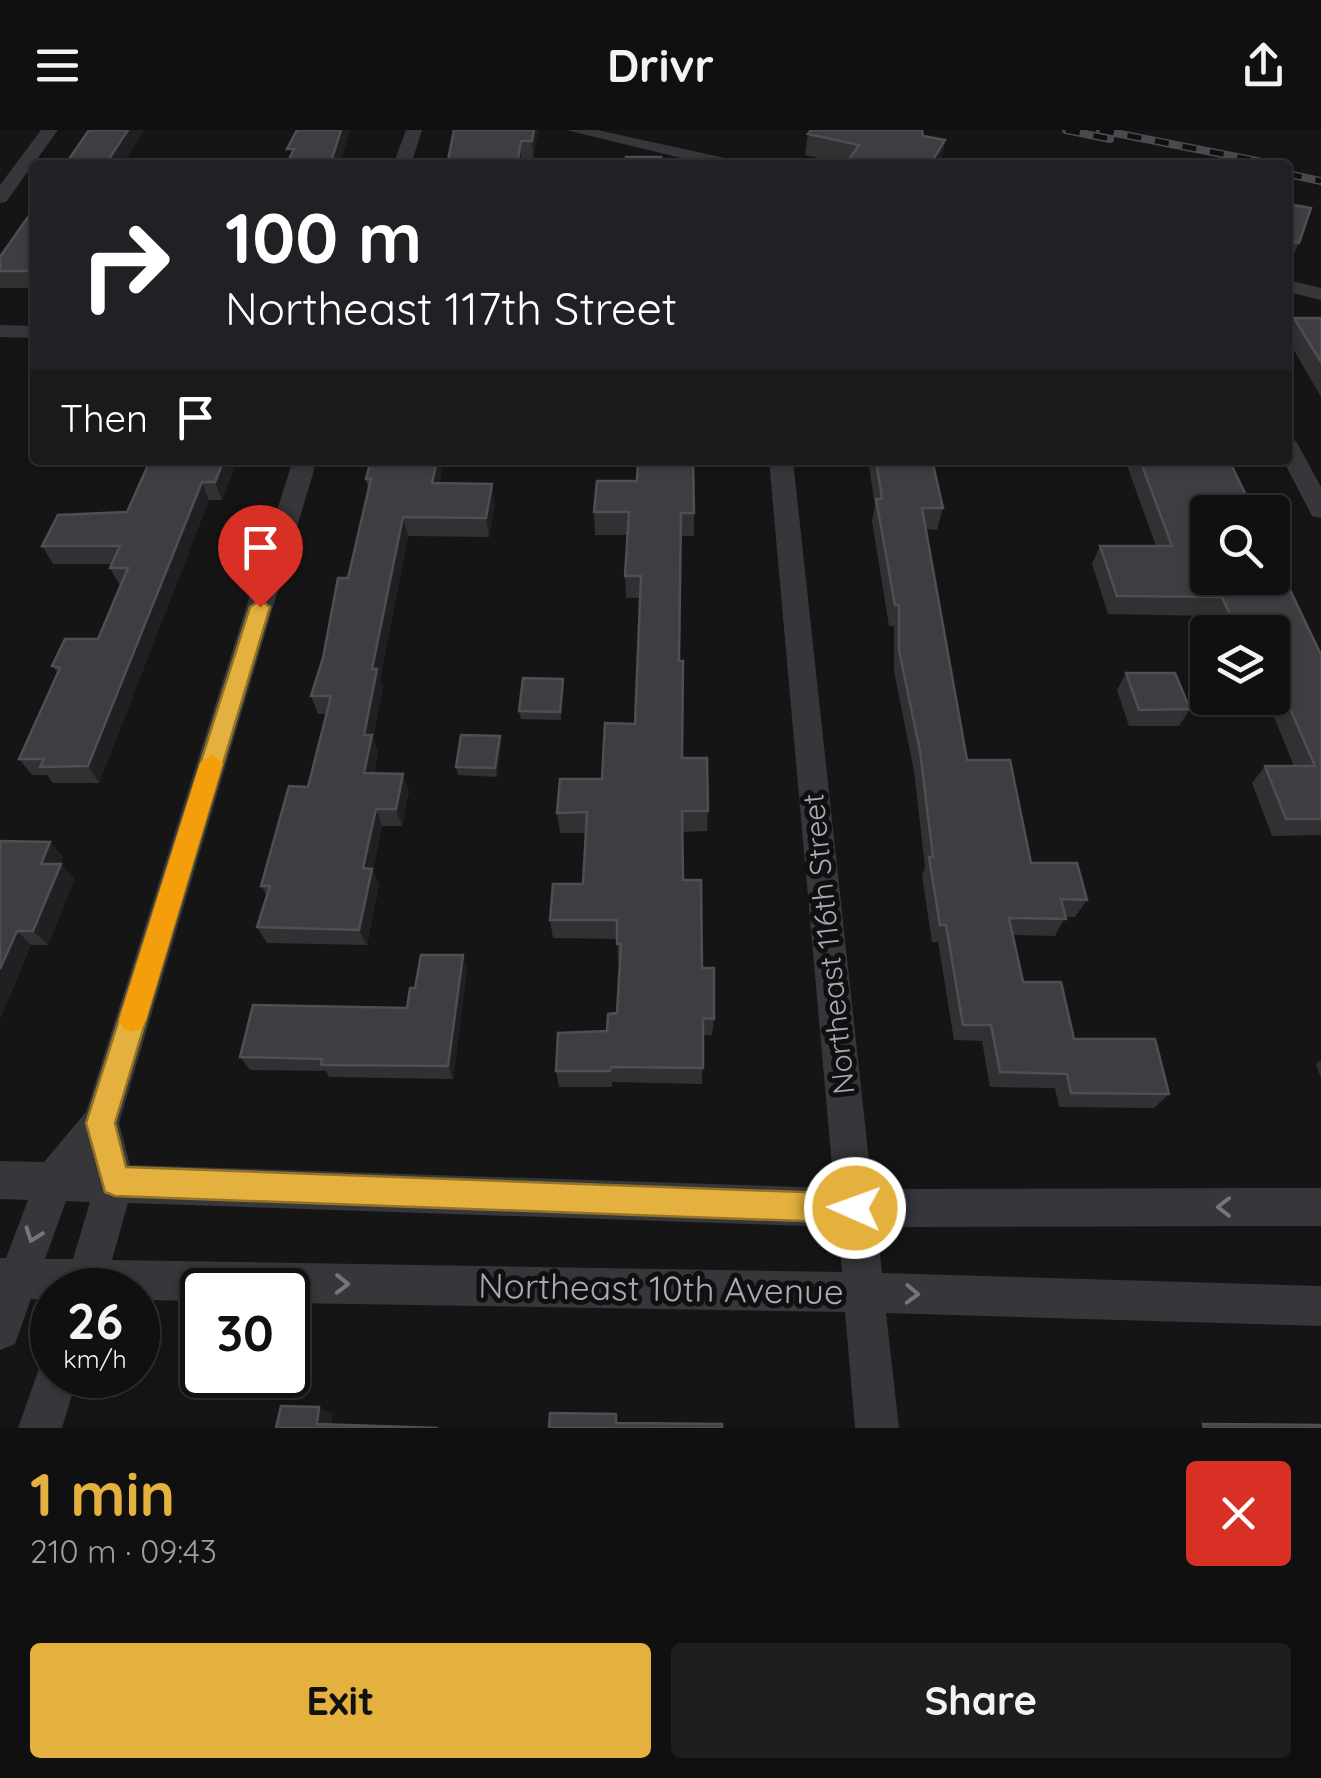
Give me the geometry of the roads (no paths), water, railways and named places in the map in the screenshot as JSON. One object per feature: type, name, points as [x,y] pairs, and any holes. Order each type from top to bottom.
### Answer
[{"type":"street","points":[[0,198],[50,130]]},
{"type":"street","points":[[404,160],[414,130]]},
{"type":"street","points":[[574,130],[711,160]]},
{"type":"street","points":[[1292,287],[1321,294]]},
{"type":"street","points":[[0,331],[30,332]]},
{"type":"street","points":[[1292,454],[1321,510]]},
{"type":"street","points":[[0,1329],[9,1278],[54,1180],[100,1123],[303,465]]},
{"type":"street","name":"Northeast 116th Street","points":[[782,465],[877,1428]]},
{"type":"street","points":[[91,1268],[115,1182],[100,1123]]},
{"type":"street","points":[[0,1180],[855,1208],[1321,1207]]},
{"type":"street","name":"Northeast 10th Avenue","points":[[160,1286],[864,1292],[1321,1306]]},
{"type":"street","points":[[40,1428],[50,1398]]},
{"type":"railway","points":[[1066,130],[1110,139]]},
{"type":"railway","points":[[1100,130],[1253,160]]},
{"type":"railway","points":[[1292,175],[1321,181]]}]
